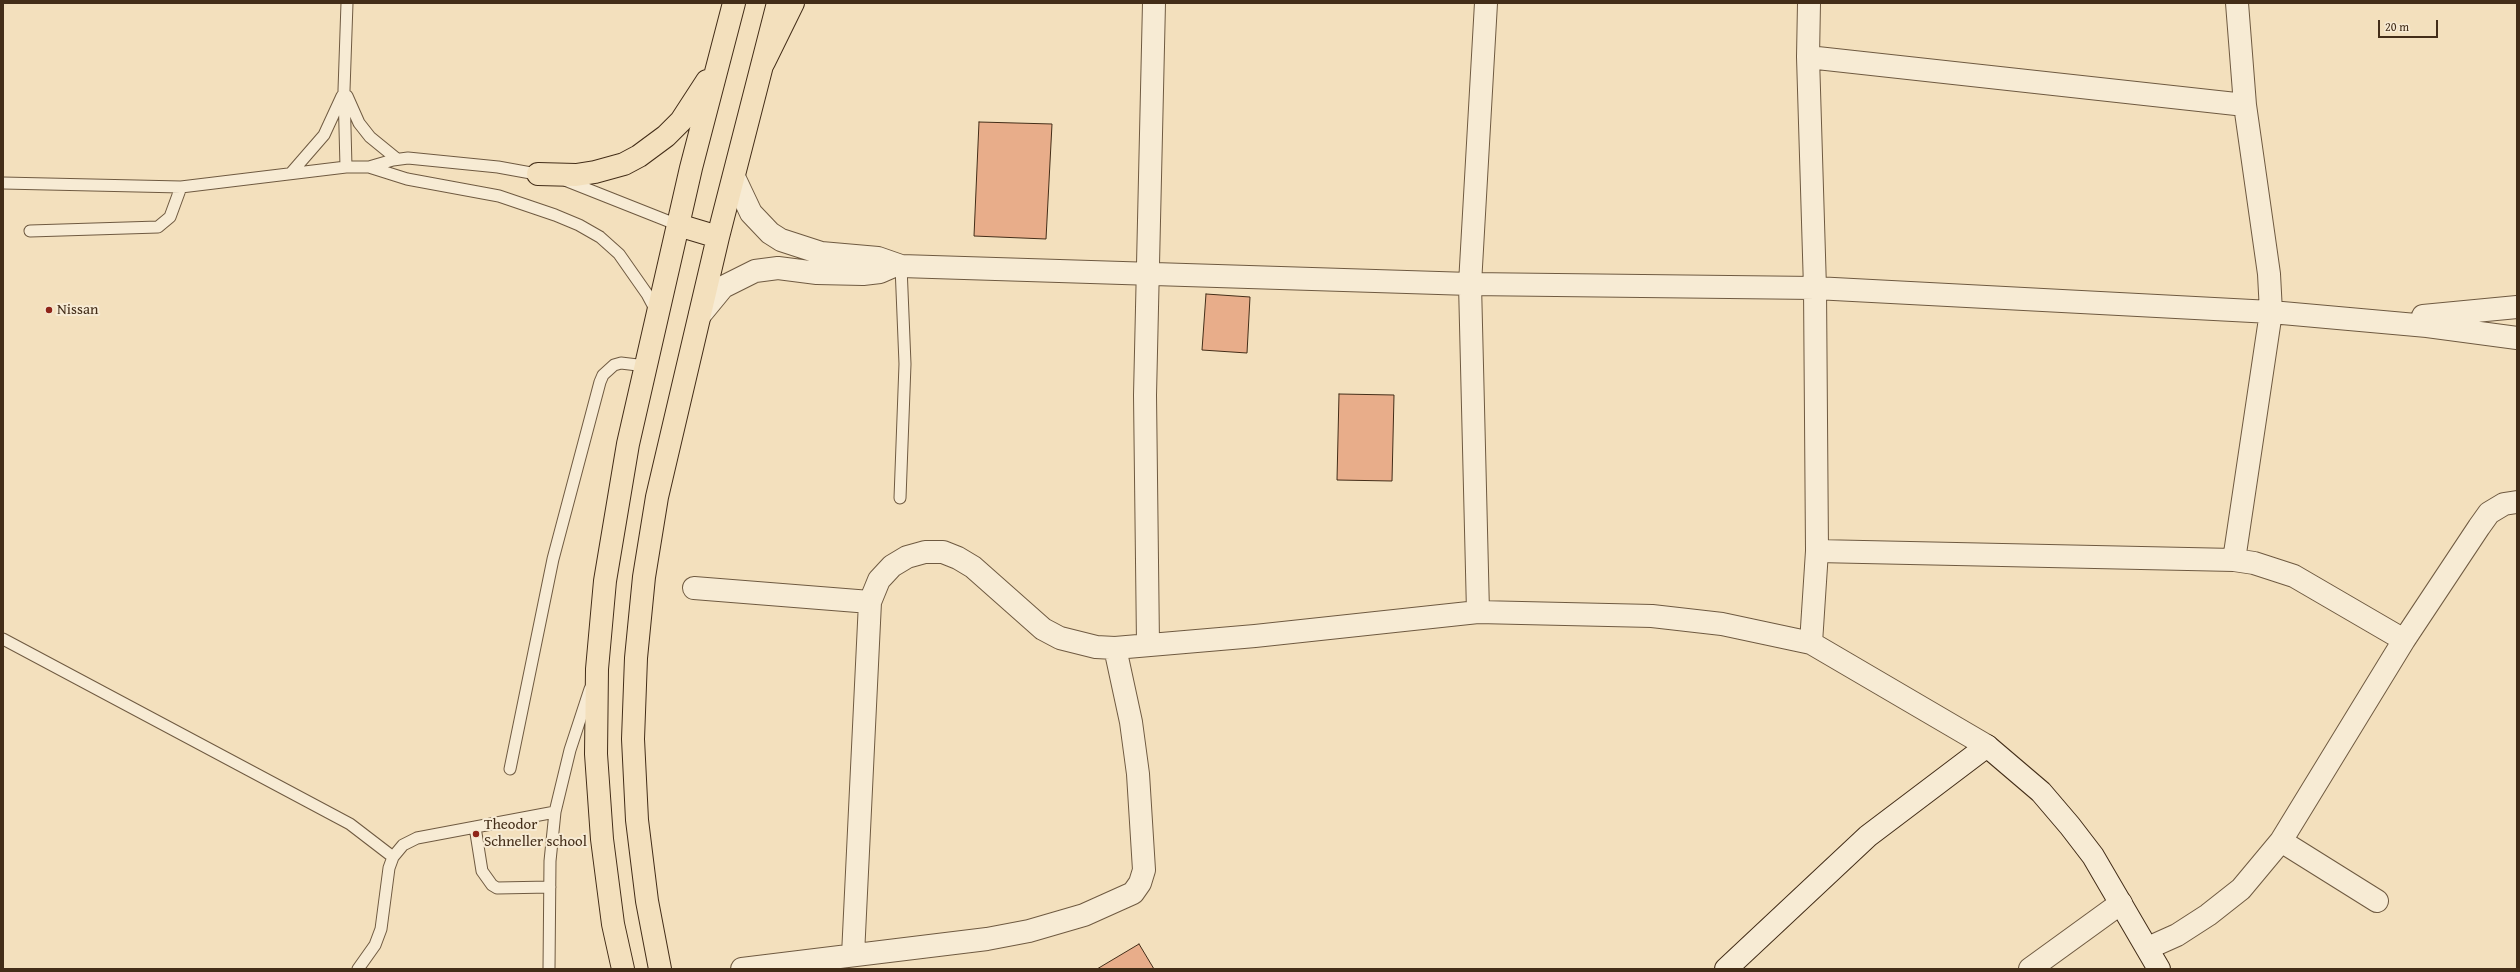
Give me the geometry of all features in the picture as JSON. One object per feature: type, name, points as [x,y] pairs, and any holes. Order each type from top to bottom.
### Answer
[{"type":"main road","points":[[623,969],[613,924],[602,839],[596,754],[597,669],[605,581],[616,509],[646,366],[659,315],[678,225],[722,56],[734,3]]},
{"type":"main road","points":[[660,969],[647,901],[637,820],[634,739],[636,658],[644,577],[657,497],[718,237],[778,3]]},
{"type":"main road","points":[[764,62],[794,3]]},
{"type":"main road","points":[[538,174],[576,175],[595,172],[624,164],[639,156],[681,121],[694,104],[722,56]]},
{"type":"main road","points":[[678,225],[718,237]]},
{"type":"street","points":[[1148,644],[1146,274],[1154,3]]},
{"type":"street","points":[[1478,612],[1470,284],[1486,3]]},
{"type":"street","points":[[1809,3],[1808,58],[1815,288],[1817,551],[1811,644]]},
{"type":"street","points":[[2234,560],[2271,312],[2269,274],[2245,106],[2237,3]]},
{"type":"street","points":[[1808,58],[2245,106]]},
{"type":"street","points":[[734,177],[751,213],[760,224],[781,240],[821,253],[878,258],[899,265],[1470,284],[1815,288],[2271,312],[2517,338]]},
{"type":"street","points":[[700,315],[723,287],[755,271],[778,268],[817,273],[863,274],[880,272],[899,265]]},
{"type":"street","points":[[2364,321],[2517,307]]},
{"type":"street","points":[[2148,948],[2177,935],[2219,907],[2240,889],[2281,841],[2404,640],[2489,513],[2504,504],[2517,502]]},
{"type":"street","points":[[1817,551],[2234,560],[2254,562],[2294,576],[2404,640]]},
{"type":"street","points":[[853,955],[870,602],[879,580],[892,566],[907,557],[925,552],[943,552],[973,567],[1044,629],[1078,644],[1115,648],[1255,636],[1478,612],[1652,616],[1722,624],[1811,644],[1987,746],[2007,760],[2046,798],[2093,856],[2159,969]]},
{"type":"street","points":[[694,588],[870,602]]},
{"type":"street","points":[[742,969],[793,965],[853,955],[987,939],[1029,931],[1084,915],[1133,893],[1140,883],[1144,870],[1138,774],[1131,722],[1115,648]]},
{"type":"street","points":[[1726,969],[1868,836],[1987,746]]},
{"type":"street","points":[[2281,841],[2377,901]]},
{"type":"street","points":[[2030,969],[2121,903]]},
{"type":"lane","points":[[346,167],[344,90],[347,3]]},
{"type":"lane","points":[[344,90],[351,107],[366,132],[383,149],[397,159]]},
{"type":"lane","points":[[291,173],[324,135],[336,114],[344,90]]},
{"type":"lane","points":[[3,183],[181,187],[346,167],[369,167],[397,159],[458,162],[538,174],[591,189],[678,225]]},
{"type":"lane","points":[[369,167],[407,179],[499,196],[549,212],[579,225],[600,237],[619,254],[647,294],[659,315]]},
{"type":"lane","points":[[30,231],[158,227],[170,217],[181,187]]},
{"type":"lane","points":[[899,265],[905,364],[900,498]]},
{"type":"lane","points":[[510,769],[553,559],[602,375],[614,365],[621,363],[646,366]]},
{"type":"lane","points":[[3,639],[326,810],[372,839],[393,857]]},
{"type":"lane","points":[[549,969],[550,888],[555,812],[570,750],[597,669]]},
{"type":"lane","points":[[358,969],[372,950],[381,929],[389,868],[393,857],[410,841],[555,812]]},
{"type":"lane","points":[[475,827],[482,871],[492,885],[497,888],[550,888]]},
{"type":"building","points":[[979,122],[1052,124],[1046,239],[974,236]]},
{"type":"building","points":[[1206,294],[1250,297],[1247,353],[1202,350]]},
{"type":"building","points":[[1339,394],[1394,395],[1392,481],[1337,480]]},
{"type":"building","points":[[1139,944],[1154,969],[1097,969]]},
{"type":"place","name":"Nissan","points":[[49,310]]},
{"type":"place","name":"Theodor Schneller school","points":[[476,834]]}]
